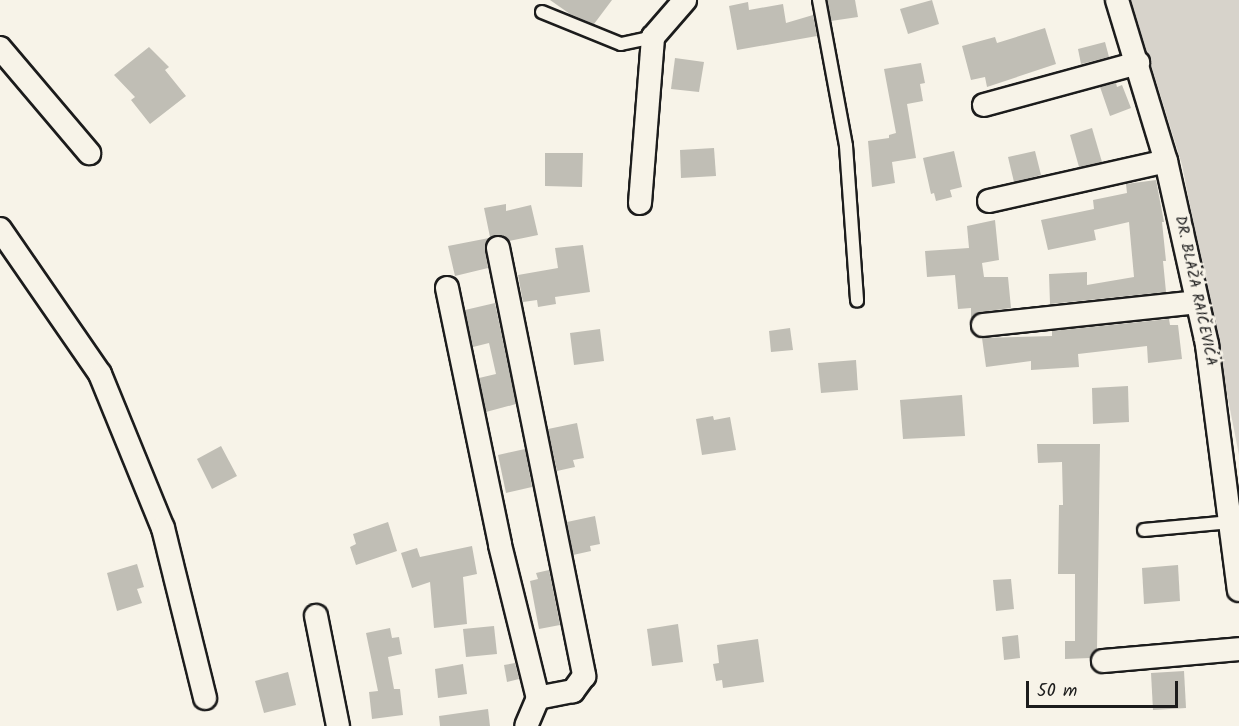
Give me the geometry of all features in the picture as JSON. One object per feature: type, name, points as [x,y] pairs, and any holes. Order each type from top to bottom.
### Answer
[{"type":"street","points":[[640,203],[653,37],[685,0]]},
{"type":"street","name":"DR. BLAŽA RAIČEVIĆA","points":[[1117,0],[1166,161],[1207,345],[1239,590]]},
{"type":"street","points":[[0,48],[89,153]]},
{"type":"street","points":[[984,105],[1138,63]]},
{"type":"street","points":[[989,201],[1166,161]]},
{"type":"street","points":[[0,229],[100,374],[163,528],[205,698]]},
{"type":"street","points":[[498,248],[584,676],[573,691],[538,698]]},
{"type":"street","points":[[447,288],[500,545],[538,698],[526,726]]},
{"type":"street","points":[[983,325],[1197,302]]},
{"type":"street","points":[[316,616],[338,726]]},
{"type":"street","points":[[1103,661],[1239,649]]},
{"type":"lane","points":[[819,0],[846,146],[857,301]]},
{"type":"lane","points":[[542,12],[621,44],[653,37]]},
{"type":"lane","points":[[1144,530],[1231,522]]},
{"type":"shaded area","points":[[1131,0],[1239,0],[1239,455],[1182,165]]},
{"type":"building","points":[[550,0],[612,0],[594,24],[570,14]]},
{"type":"building","points":[[827,0],[855,0],[858,17],[831,21]]},
{"type":"building","points":[[932,0],[939,24],[908,34],[900,9]]},
{"type":"building","points":[[748,2],[749,10],[783,4],[786,23],[813,15],[817,36],[737,50],[729,6]]},
{"type":"building","points":[[1045,28],[1056,64],[987,87],[985,77],[971,80],[962,46],[995,37],[997,43]]},
{"type":"building","points":[[1105,42],[1109,57],[1081,64],[1078,49]]},
{"type":"building","points":[[149,47],[169,67],[165,70],[186,96],[150,124],[131,100],[135,97],[114,75]]},
{"type":"building","points":[[675,58],[704,62],[699,92],[671,89]]},
{"type":"building","points":[[921,63],[925,83],[920,84],[923,101],[907,104],[916,158],[892,162],[895,183],[872,187],[868,141],[889,138],[889,135],[896,133],[884,69]]},
{"type":"building","points":[[1116,83],[1117,87],[1122,85],[1131,108],[1110,116],[1100,87]]},
{"type":"building","points":[[1092,128],[1102,162],[1079,167],[1070,135]]},
{"type":"building","points":[[714,148],[716,176],[681,178],[680,150]]},
{"type":"building","points":[[954,151],[962,187],[950,190],[952,197],[936,201],[934,193],[931,194],[923,158]]},
{"type":"building","points":[[1035,151],[1041,175],[1014,182],[1008,157]]},
{"type":"building","points":[[545,153],[583,153],[582,187],[545,186]]},
{"type":"building","points":[[1156,180],[1164,222],[1162,222],[1166,261],[1163,261],[1166,292],[1050,304],[1049,274],[1087,272],[1087,285],[1134,277],[1129,222],[1094,230],[1096,240],[1048,250],[1041,220],[1094,209],[1093,200],[1127,193],[1126,184]]},
{"type":"building","points":[[506,204],[506,211],[531,205],[538,235],[509,241],[502,235],[490,237],[484,208]]},
{"type":"building","points":[[995,220],[999,260],[982,263],[984,277],[1008,277],[1011,308],[981,312],[971,319],[971,308],[958,309],[955,275],[927,277],[925,251],[969,248],[967,226]]},
{"type":"building","points":[[489,238],[485,250],[488,268],[455,276],[448,246]]},
{"type":"building","points":[[583,245],[590,292],[555,297],[556,304],[538,307],[537,300],[523,302],[518,275],[558,268],[555,248]]},
{"type":"building","points":[[495,303],[516,404],[486,412],[479,378],[496,374],[489,343],[473,347],[465,310]]},
{"type":"building","points":[[1169,319],[1170,325],[1178,325],[1182,359],[1148,363],[1147,346],[1078,354],[1079,367],[1031,370],[1031,361],[986,367],[982,338],[1052,336],[1052,331]]},
{"type":"building","points":[[790,328],[793,350],[771,352],[769,331]]},
{"type":"building","points":[[600,329],[604,361],[574,365],[570,333]]},
{"type":"building","points":[[856,360],[858,390],[821,393],[818,363]]},
{"type":"building","points":[[1128,386],[1129,422],[1093,424],[1092,388]]},
{"type":"building","points":[[962,395],[965,436],[903,439],[900,400]]},
{"type":"building","points":[[713,416],[714,420],[730,417],[736,450],[702,455],[696,419]]},
{"type":"building","points":[[577,423],[584,458],[573,460],[575,467],[557,471],[548,429]]},
{"type":"building","points":[[1037,444],[1100,444],[1097,649],[1090,658],[1065,659],[1065,641],[1075,641],[1075,574],[1058,574],[1059,505],[1063,505],[1062,462],[1038,463]]},
{"type":"building","points":[[221,446],[237,476],[212,489],[197,459]]},
{"type":"building","points":[[525,449],[532,487],[506,493],[498,455]]},
{"type":"building","points":[[595,516],[600,544],[590,546],[591,551],[573,555],[567,522]]},
{"type":"building","points":[[388,522],[397,551],[356,565],[350,547],[356,544],[353,534]]},
{"type":"building","points":[[472,546],[477,574],[463,577],[467,624],[434,628],[430,582],[412,588],[401,553],[417,548],[420,557]]},
{"type":"building","points":[[137,564],[144,587],[137,589],[142,603],[117,611],[107,573]]},
{"type":"building","points":[[1178,565],[1180,601],[1144,604],[1142,568]]},
{"type":"building","points":[[549,570],[560,625],[539,629],[530,581],[538,579],[536,573]]},
{"type":"building","points":[[1011,579],[1014,609],[996,611],[993,580]]},
{"type":"building","points":[[678,624],[683,662],[652,666],[647,629]]},
{"type":"building","points":[[494,626],[497,654],[466,657],[463,629]]},
{"type":"building","points":[[390,628],[392,638],[399,637],[402,654],[388,657],[394,689],[400,689],[403,715],[372,719],[369,692],[378,691],[366,633]]},
{"type":"building","points":[[1018,635],[1020,658],[1004,660],[1002,637]]},
{"type":"building","points":[[758,639],[764,682],[723,688],[722,680],[716,681],[713,664],[719,663],[717,645]]},
{"type":"building","points":[[515,663],[519,679],[507,682],[504,665]]},
{"type":"building","points":[[463,664],[467,694],[438,698],[435,669]]},
{"type":"building","points":[[1184,671],[1186,708],[1153,710],[1151,673]]},
{"type":"building","points":[[288,672],[296,705],[264,713],[255,681]]},
{"type":"building","points":[[488,709],[490,726],[440,726],[439,716]]}]
